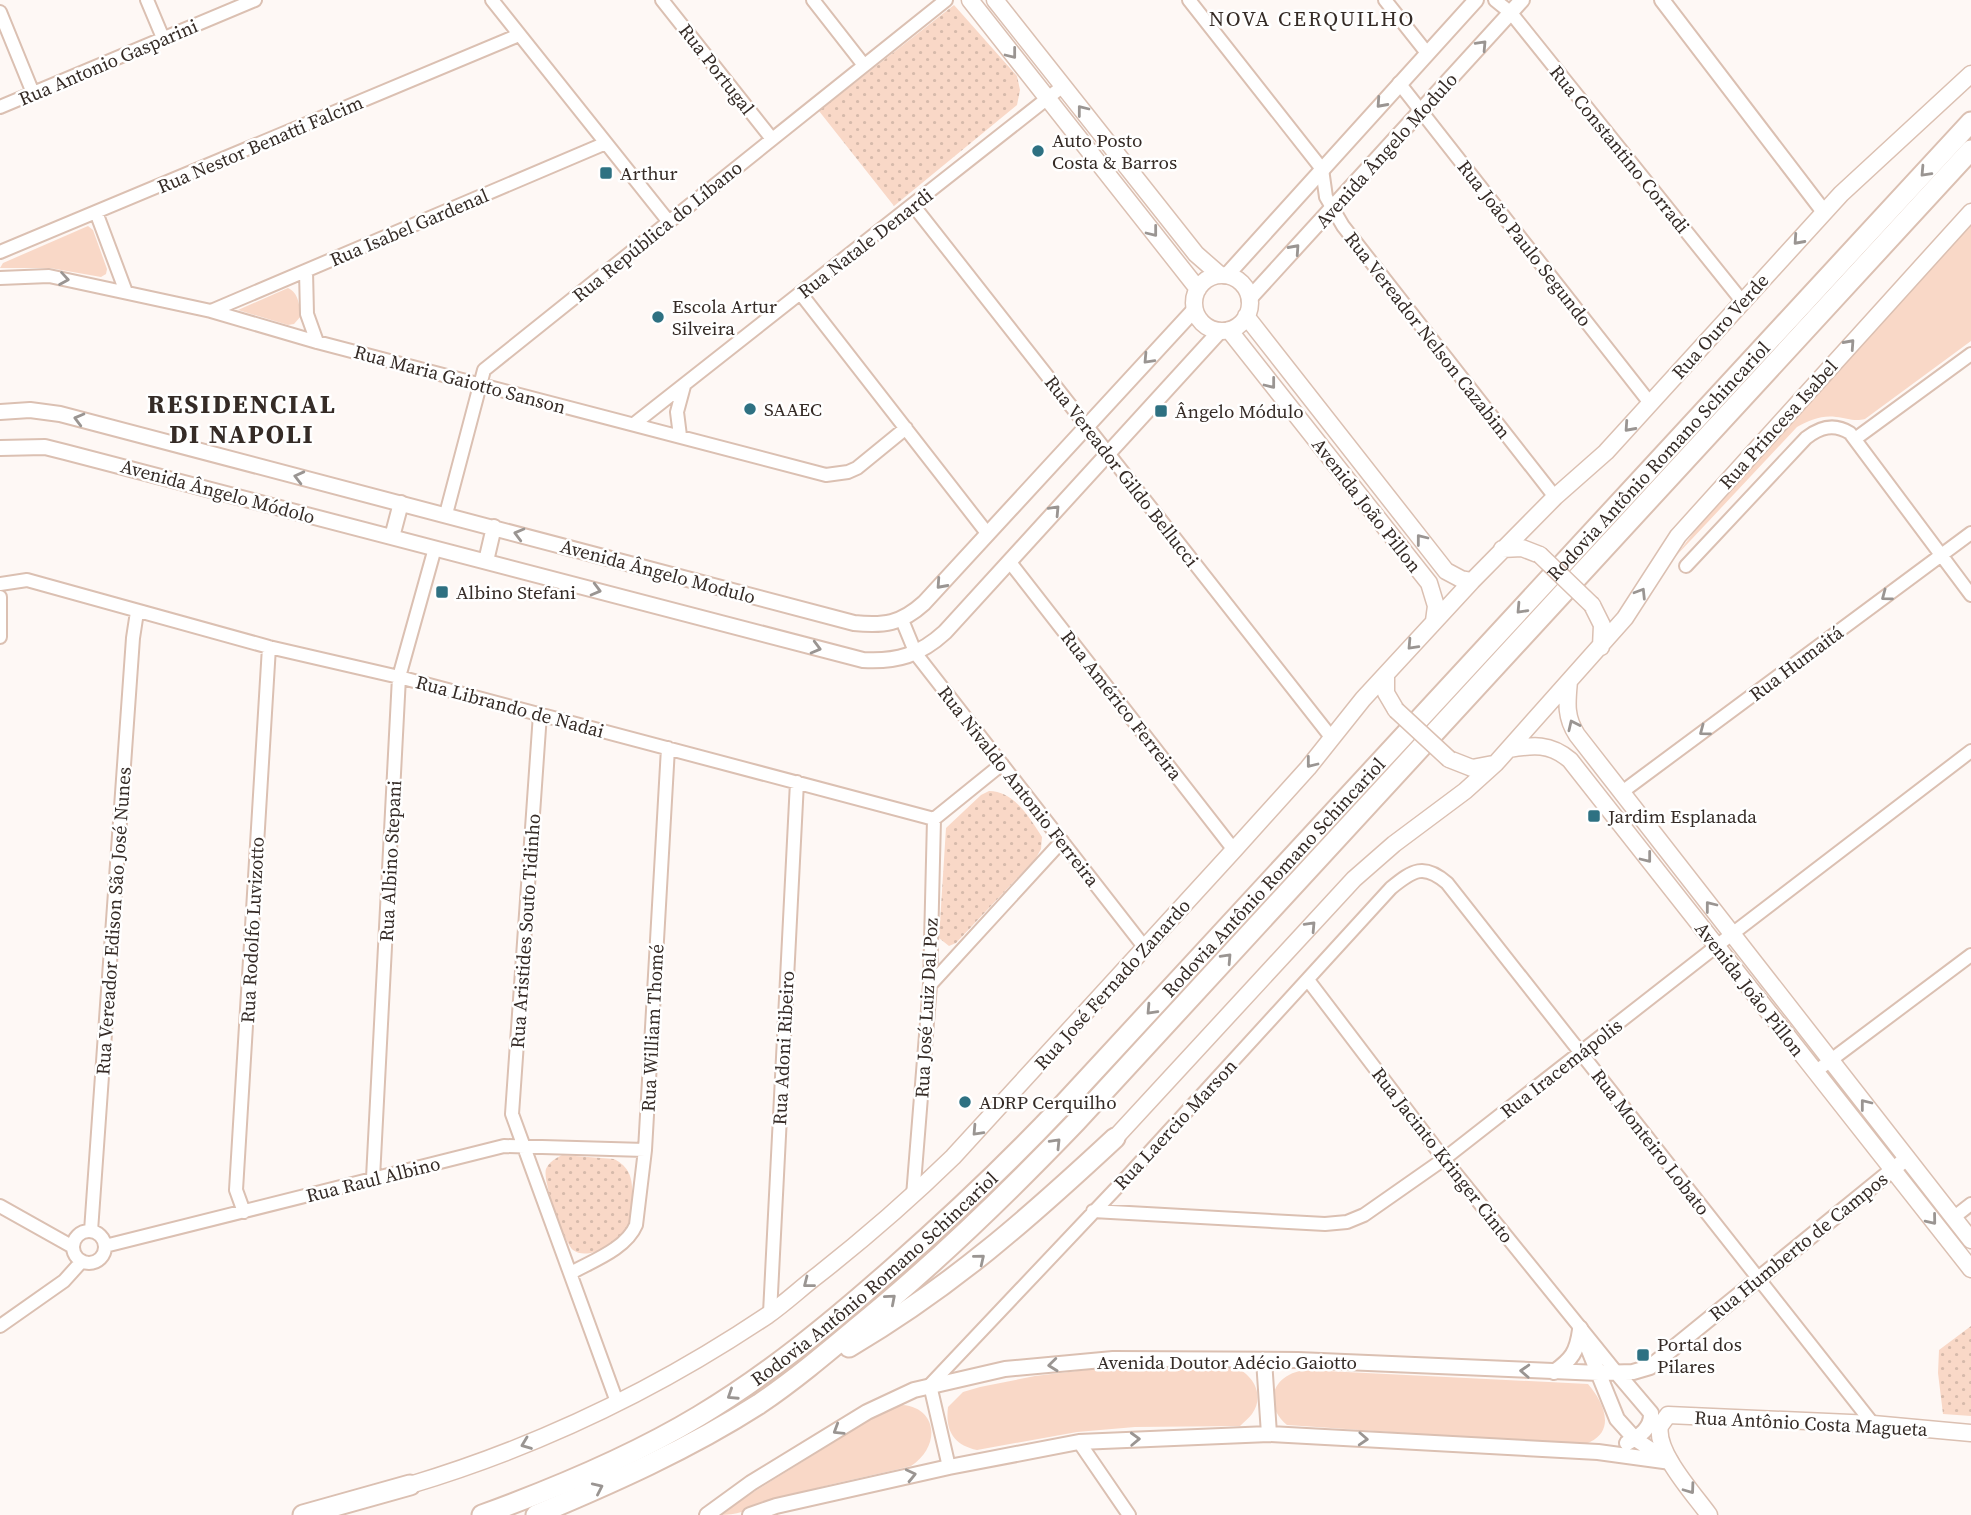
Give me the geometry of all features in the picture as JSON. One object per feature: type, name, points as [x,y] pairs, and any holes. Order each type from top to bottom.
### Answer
[{"type":"highway","name":"Rodovia Antônio Romano Schincariol","points":[[482,1515],[603,1465],[708,1410],[802,1346],[951,1217],[1006,1165],[1061,1107],[1971,122]]},
{"type":"highway","name":"Rodovia Antônio Romano Schincariol","points":[[536,1515],[707,1435],[799,1375],[965,1234],[1076,1122],[1971,150]]},
{"type":"highway","points":[[799,1375],[898,1318],[969,1268],[1033,1214],[1115,1138]]},
{"type":"highway","points":[[303,1515],[410,1485]]},
{"type":"main road","points":[[970,0],[1198,289]]},
{"type":"main road","points":[[995,0],[1196,254],[1223,275],[1244,286],[1249,299],[1246,316],[1239,325],[1224,330],[1201,321],[1195,309],[1198,289],[1207,279],[1223,275]]},
{"type":"main road","name":"Rua Ouro Verde","points":[[1472,580],[1555,497],[1606,452],[1824,212],[1971,74]]},
{"type":"main road","name":"Rua Princesa Isabel","points":[[1601,647],[1625,618],[1678,536],[1971,212]]},
{"type":"main road","name":"Avenida João Pillon","points":[[1246,316],[1446,571],[1461,579],[1472,580]]},
{"type":"main road","name":"Avenida João Pillon","points":[[1224,330],[1429,583],[1436,606],[1434,621]]},
{"type":"main road","points":[[1115,1138],[1354,879],[1496,763],[1601,647],[1602,625],[1592,605],[1539,555],[1522,548],[1502,549]]},
{"type":"main road","name":"Rua José Fernado Zanardo","points":[[410,1485],[555,1433],[698,1358],[770,1314],[913,1196],[953,1157],[1234,850],[1308,768],[1386,674],[1472,580]]},
{"type":"main road","points":[[1386,674],[1386,693],[1396,710],[1449,759],[1472,768],[1496,763]]},
{"type":"main road","name":"Avenida João Pillon","points":[[1569,681],[1569,723],[1971,1240]]},
{"type":"main road","name":"Avenida João Pillon","points":[[1508,749],[1532,745],[1547,746],[1570,760],[1971,1269]]},
{"type":"main road","points":[[1668,1415],[1659,1432],[1671,1462],[1709,1515]]},
{"type":"main road","name":"Rua Antônio Costa Magueta","points":[[1668,1415],[1873,1424],[1971,1433]]},
{"type":"street","points":[[146,0],[163,38]]},
{"type":"street","name":"Rua Antonio Gasparini","points":[[0,107],[255,0]]},
{"type":"street","points":[[492,0],[669,222]]},
{"type":"street","name":"Rua Portugal","points":[[662,0],[772,139]]},
{"type":"street","points":[[813,0],[863,64]]},
{"type":"street","name":"Rua República do Líbano","points":[[446,514],[484,370],[946,0]]},
{"type":"street","name":"Rua Vereador Nelson Cazabim","points":[[1189,0],[1322,169],[1326,197],[1332,209],[1555,497]]},
{"type":"street","points":[[1385,0],[1427,52]]},
{"type":"street","name":"Avenida Ângelo Modulo","points":[[1223,275],[1476,0]]},
{"type":"street","name":"Rua Constantino Corradi","points":[[1495,0],[1511,13],[1742,302]]},
{"type":"street","name":"Avenida Ângelo Modulo","points":[[1249,299],[1522,0]]},
{"type":"street","points":[[1662,0],[1824,212]]},
{"type":"street","points":[[0,12],[33,93]]},
{"type":"street","name":"Rua Nestor Benatti Falcim","points":[[0,253],[519,35]]},
{"type":"street","name":"Rua João Paulo Segundo","points":[[1399,83],[1650,403]]},
{"type":"street","name":"Rua Natale Denardi","points":[[634,424],[1063,86]]},
{"type":"street","name":"Rua Isabel Gardenal","points":[[211,311],[606,144]]},
{"type":"street","name":"Rua Vereador Gildo Bellucci","points":[[914,205],[1331,737]]},
{"type":"street","points":[[96,212],[126,292]]},
{"type":"street","points":[[306,271],[307,314],[317,342]]},
{"type":"street","name":"Rua Maria Gaiotto Sanson","points":[[0,278],[49,276],[211,311],[317,342],[826,475],[857,468],[905,428]]},
{"type":"street","points":[[801,294],[987,533]]},
{"type":"street","points":[[902,620],[924,603],[1195,309]]},
{"type":"street","name":"Avenida Ângelo Modulo","points":[[435,548],[863,660],[895,660],[916,654],[945,632],[1224,330]]},
{"type":"street","points":[[1971,354],[1855,439],[1971,595]]},
{"type":"street","points":[[680,436],[677,412],[679,397],[685,384]]},
{"type":"street","name":"Avenida Ângelo Modulo","points":[[0,412],[30,410],[60,414],[854,623],[881,624],[902,620]]},
{"type":"street","name":"Rua Princesa Isabel","points":[[1686,565],[1816,430],[1836,427],[1850,433],[1855,439]]},
{"type":"street","name":"Avenida Ângelo Módolo","points":[[0,448],[45,447],[435,548]]},
{"type":"street","points":[[392,537],[401,503]]},
{"type":"street","points":[[486,561],[494,527]]},
{"type":"street","name":"Rua Humaitá","points":[[1622,792],[1971,533]]},
{"type":"street","name":"Rua Albino Stepani","points":[[373,1178],[399,677],[435,548]]},
{"type":"street","name":"Rua Américo Ferreira","points":[[1009,561],[1234,850]]},
{"type":"street","name":"Rua Librando de Nadai","points":[[0,584],[27,580],[269,647],[399,677],[934,819]]},
{"type":"street","points":[[0,597],[0,637]]},
{"type":"street","name":"Rua Vereador Edison São José Nunes","points":[[91,1231],[137,612]]},
{"type":"street","name":"Rua Nivaldo Antonio Ferreira","points":[[902,620],[916,654],[1145,948]]},
{"type":"street","name":"Rua Rodolfo Luvizotto","points":[[244,1212],[236,1189],[269,647]]},
{"type":"street","name":"Rua Aristides Souto Tidinho","points":[[540,714],[512,1114],[617,1402]]},
{"type":"street","name":"Rua William Thomé","points":[[571,1273],[624,1242],[632,1235],[636,1225],[645,1150],[667,748]]},
{"type":"street","name":"Rua Iracemápolis","points":[[1093,1211],[1325,1224],[1347,1222],[1364,1215],[1444,1159],[1971,751]]},
{"type":"street","points":[[934,819],[1002,764]]},
{"type":"street","name":"Rua Adoni Ribeiro","points":[[770,1314],[797,782]]},
{"type":"street","name":"Rua José Luiz Dal Poz","points":[[913,1196],[930,985],[934,819]]},
{"type":"street","points":[[930,985],[1062,841]]},
{"type":"street","name":"Rua Laercio Marson","points":[[930,1385],[1391,888],[1405,876],[1422,869]]},
{"type":"street","name":"Rua Monteiro Lobato","points":[[1422,869],[1435,873],[1447,883],[1873,1424]]},
{"type":"street","points":[[1815,1072],[1971,955]]},
{"type":"street","name":"Rua Jacinto Kringer Cinto","points":[[1308,980],[1444,1159],[1617,1373]]},
{"type":"street","name":"Rua Raul Albino","points":[[105,1246],[503,1146],[645,1150]]},
{"type":"street","name":"Rua Humberto de Campos","points":[[1617,1373],[1650,1367],[1907,1158]]},
{"type":"street","points":[[1953,1217],[1971,1204]]},
{"type":"street","points":[[0,1206],[73,1248],[82,1261],[98,1260],[105,1246],[101,1236],[86,1231],[76,1237],[73,1248]]},
{"type":"street","points":[[0,1326],[64,1281],[82,1261]]},
{"type":"street","points":[[1554,1372],[1574,1355],[1578,1347],[1580,1328]]},
{"type":"street","points":[[1580,1328],[1617,1419],[1635,1438],[1671,1462]]},
{"type":"street","name":"Avenida Doutor Adécio Gaiotto","points":[[706,1515],[751,1483],[867,1412],[930,1385],[1005,1369],[1113,1359],[1264,1360],[1617,1373]]},
{"type":"street","points":[[1264,1360],[1269,1434]]},
{"type":"street","points":[[1598,1452],[1621,1446],[1635,1438],[1651,1421],[1651,1413],[1617,1373],[1606,1394]]},
{"type":"street","points":[[930,1385],[949,1467]]},
{"type":"street","name":"Rua Antônio Costa Magueta","points":[[1651,1413],[1668,1415]]},
{"type":"street","points":[[750,1515],[776,1506],[949,1467],[1079,1442],[1269,1434],[1598,1452],[1671,1462]]},
{"type":"street","points":[[1079,1442],[1129,1515]]},
{"type":"shaded area","points":[[954,5],[1017,76],[1020,90],[1017,105],[894,206],[819,111]]},
{"type":"shaded area","points":[[1971,224],[1971,341],[1865,419],[1826,417],[1797,427],[1675,557],[1703,520]]},
{"type":"shaded area","points":[[88,226],[93,230],[107,269],[106,274],[101,277],[50,268],[0,268],[3,263]]},
{"type":"shaded area","points":[[288,288],[296,296],[300,308],[301,316],[294,324],[288,325],[238,310]]},
{"type":"shaded area","points":[[989,791],[1006,795],[1020,806],[1042,837],[1041,849],[1036,858],[956,943],[949,946],[939,938],[946,828],[981,795]]},
{"type":"shaded area","points":[[562,1155],[614,1159],[625,1167],[630,1176],[632,1193],[629,1227],[612,1244],[595,1252],[579,1253],[573,1250],[564,1236],[555,1211],[547,1185],[546,1169]]},
{"type":"shaded area","points":[[1971,1326],[1971,1416],[1943,1414],[1938,1373],[1939,1350]]},
{"type":"shaded area","points":[[1119,1366],[1231,1366],[1251,1379],[1258,1399],[1251,1416],[1240,1426],[1135,1427],[1077,1432],[977,1450],[962,1445],[950,1430],[948,1407],[963,1392],[1035,1376]]},
{"type":"shaded area","points":[[1306,1370],[1588,1384],[1602,1406],[1605,1422],[1603,1430],[1590,1442],[1568,1444],[1287,1425],[1274,1408],[1275,1390],[1286,1377]]},
{"type":"shaded area","points":[[894,1405],[919,1410],[927,1417],[931,1426],[928,1447],[911,1466],[803,1492],[737,1513],[720,1515],[744,1498]]},
{"type":"place","name":"Auto Posto Costa & Barros","points":[[1038,151]]},
{"type":"place","name":"Arthur","points":[[606,173]]},
{"type":"place","name":"Escola Artur Silveira","points":[[658,317]]},
{"type":"place","name":"SAAEC","points":[[750,409]]},
{"type":"place","name":"Ângelo Módulo","points":[[1161,411]]},
{"type":"place","name":"Albino Stefani","points":[[442,592]]},
{"type":"place","name":"Jardim Esplanada","points":[[1594,816]]},
{"type":"place","name":"ADRP Cerquilho","points":[[965,1102]]},
{"type":"place","name":"Portal dos Pilares","points":[[1643,1355]]},
{"type":"district","name":"NOVA CERQUILHO","points":[[1312,19]]},
{"type":"district","name":"RESIDENCIAL DI NAPOLI","points":[[242,419]]}]
